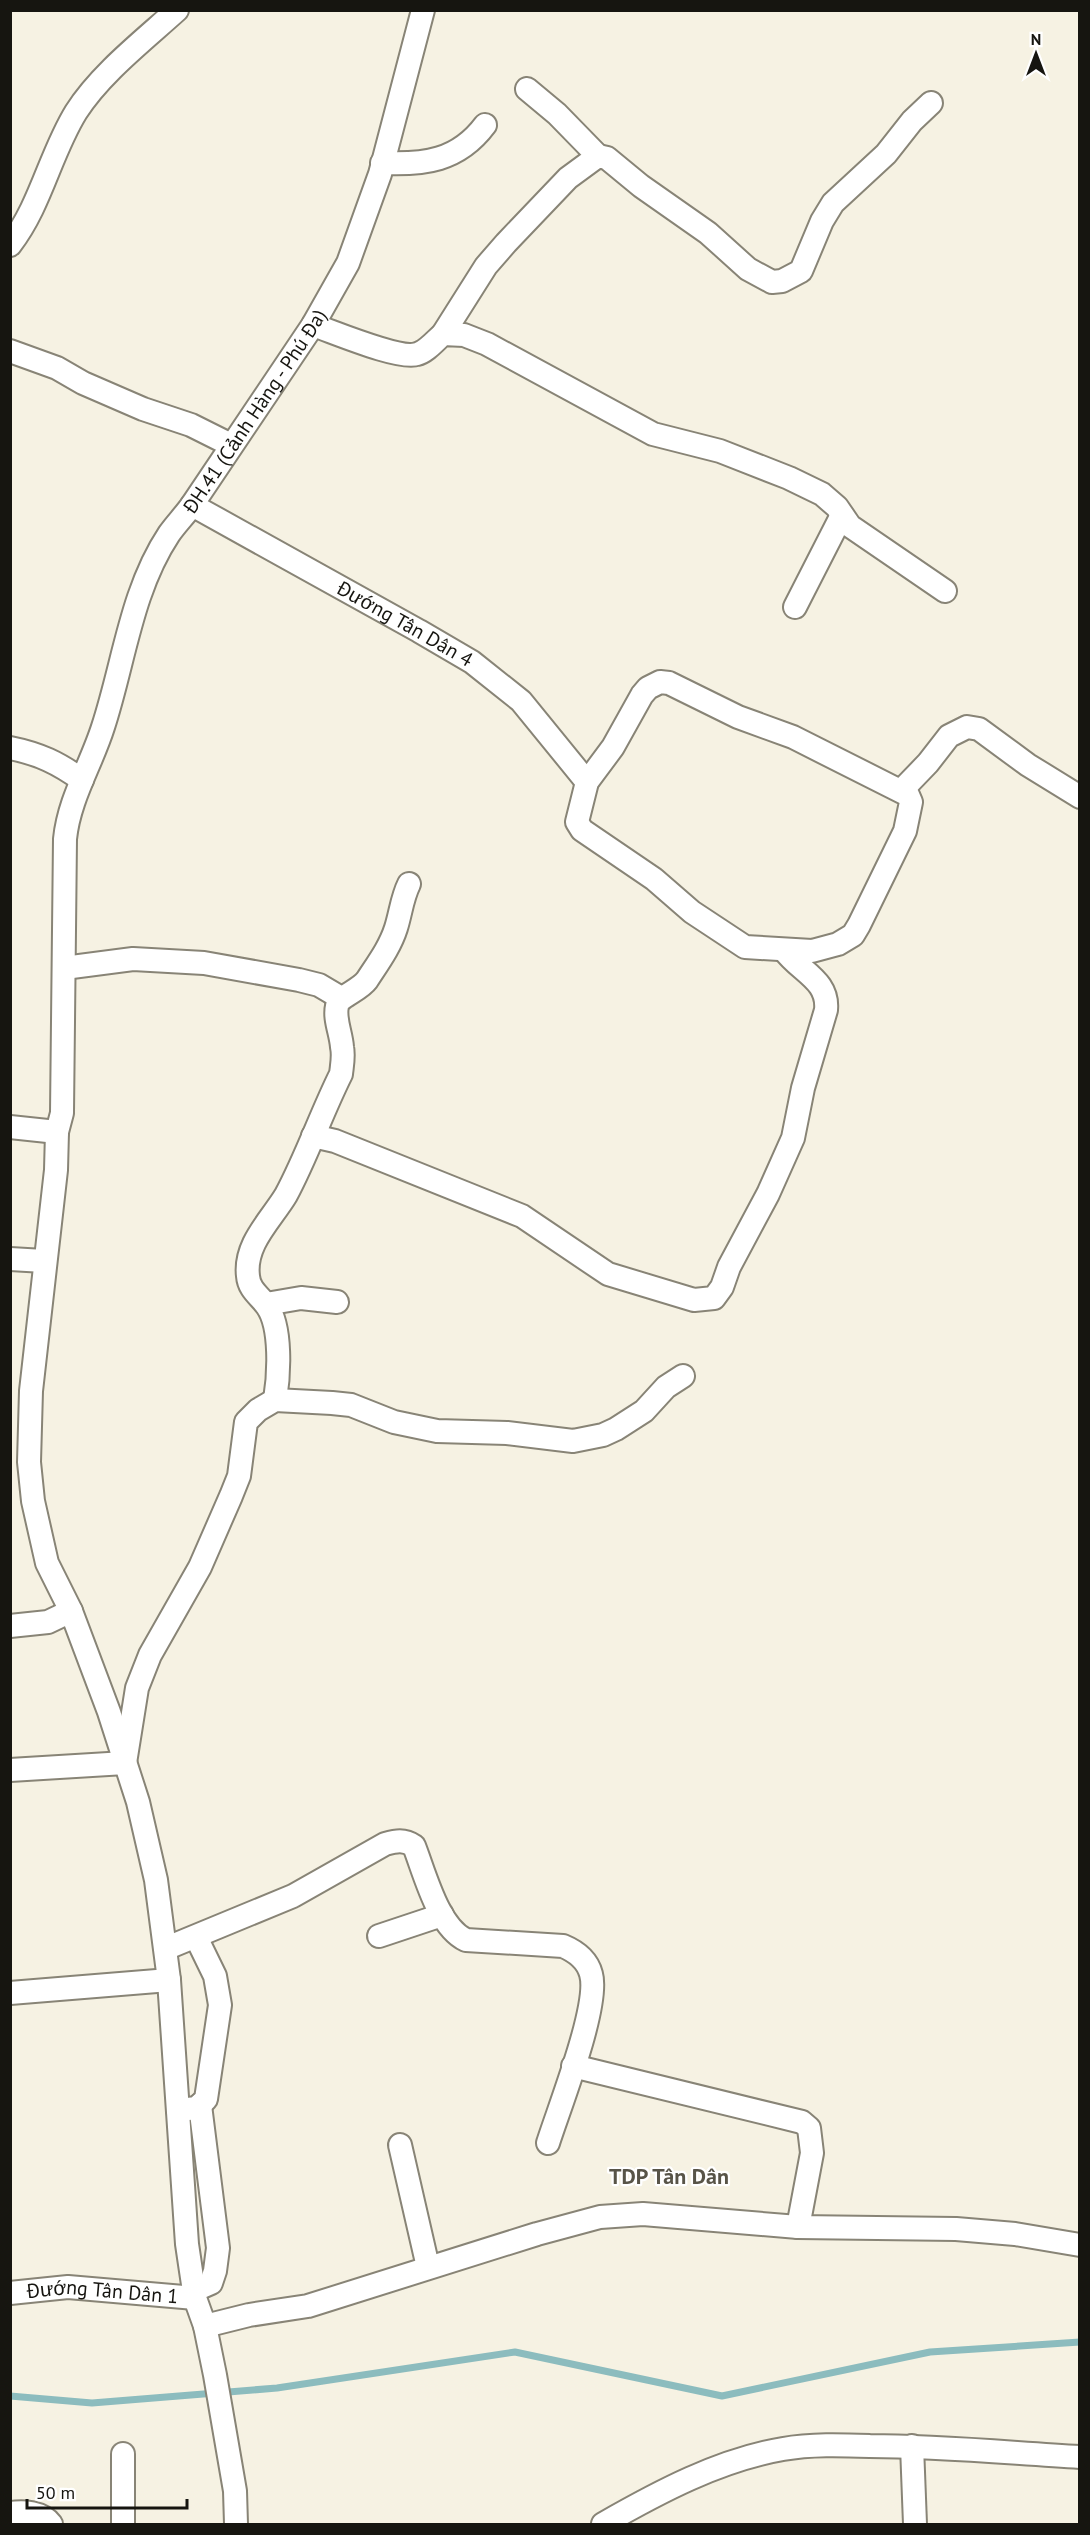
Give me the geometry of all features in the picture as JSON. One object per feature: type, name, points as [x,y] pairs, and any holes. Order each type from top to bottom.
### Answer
[{"type":"street","points":[[10,245],[34,207],[58,148],[77,110],[110,73],[177,10]]},
{"type":"street","name":"ĐH.41 (Cảnh Hàng - Phú Đa)","points":[[236,2524],[235,2491],[215,2375],[205,2326],[195,2294],[187,2244],[170,1980],[156,1880],[138,1802],[109,1712],[71,1611],[55,1581],[43,1546],[33,1501],[29,1462],[32,1391],[38,1346],[44,1261],[56,1170],[57,1132],[62,1113],[65,839],[71,806],[103,729],[139,597],[151,568],[170,533],[192,505],[313,325],[348,263],[363,225],[382,163],[423,10]]},
{"type":"street","points":[[527,89],[557,114],[598,156],[607,158],[641,186],[708,233],[748,269],[772,282],[783,280],[801,271],[822,221],[833,203],[886,154],[912,121],[931,103]]},
{"type":"street","points":[[382,163],[410,164],[436,161],[466,144],[485,125]]},
{"type":"street","points":[[313,325],[392,352],[407,355],[418,354],[443,334],[486,266],[506,243],[568,178],[598,156]]},
{"type":"street","points":[[443,334],[464,335],[486,344],[653,434],[720,451],[789,478],[822,494],[837,507],[850,525],[945,591]]},
{"type":"street","points":[[10,351],[57,368],[83,383],[143,409],[191,425],[231,445]]},
{"type":"street","name":"Đướng Tân Dân 4","points":[[192,505],[419,631],[472,663],[521,701],[587,783]]},
{"type":"street","points":[[795,607],[842,515]]},
{"type":"street","points":[[660,682],[669,683],[738,717],[793,737],[862,773],[902,790],[911,802],[904,831],[868,910],[853,935],[824,949],[784,950],[745,947],[692,912],[654,879],[582,830],[578,822],[587,783],[613,747],[642,695],[648,688],[660,682]]},
{"type":"street","points":[[902,790],[950,736],[967,727],[979,729],[1028,765],[1080,797]]},
{"type":"street","points":[[10,748],[30,752],[57,762],[82,780]]},
{"type":"street","points":[[274,1400],[277,1388],[277,1338],[274,1322],[266,1304],[258,1298],[250,1286],[248,1263],[259,1234],[286,1194],[341,1074],[343,1051],[336,1017],[337,1003],[341,998],[353,993],[363,985],[387,950],[396,928],[402,899],[409,884]]},
{"type":"street","points":[[313,1136],[335,1141],[522,1216],[608,1274],[694,1300],[714,1298],[722,1287],[729,1267],[768,1194],[793,1138],[803,1088],[826,1010],[827,998],[823,988],[791,960],[784,950]]},
{"type":"street","points":[[64,968],[133,959],[204,963],[319,985],[341,998]]},
{"type":"street","points":[[10,1127],[57,1132]]},
{"type":"street","points":[[10,1259],[44,1261]]},
{"type":"street","points":[[266,1304],[301,1298],[337,1302]]},
{"type":"street","points":[[10,1770],[125,1763],[137,1688],[150,1655],[200,1566],[231,1496],[239,1476],[246,1422],[258,1410],[274,1400],[351,1405],[394,1422],[437,1431],[507,1433],[573,1441],[603,1435],[616,1429],[644,1411],[666,1387],[682,1376]]},
{"type":"street","points":[[10,1626],[48,1622],[71,1611]]},
{"type":"street","points":[[167,1948],[293,1896],[369,1853],[399,1840],[414,1846],[442,1915],[455,1935],[466,1940],[563,1946],[575,1951],[586,1962],[591,1973],[592,2006],[548,2143]]},
{"type":"street","points":[[379,1936],[442,1915]]},
{"type":"street","points":[[178,2110],[197,2108],[208,2094],[220,2005],[215,1976],[196,1937]]},
{"type":"street","points":[[10,1993],[170,1980]]},
{"type":"street","points":[[573,2066],[802,2121],[809,2128],[812,2153],[798,2227]]},
{"type":"street","points":[[195,2294],[211,2283],[218,2248],[200,2105]]},
{"type":"street","points":[[400,2145],[428,2267]]},
{"type":"street","points":[[205,2326],[249,2315],[308,2306],[537,2234],[618,2215],[643,2214],[798,2227],[956,2229],[1015,2234],[1080,2245]]},
{"type":"street","name":"Đướng Tân Dân 1","points":[[10,2293],[68,2287],[195,2294]]},
{"type":"street","points":[[603,2524],[658,2492],[730,2463],[783,2449],[835,2445],[912,2446],[1080,2457]]},
{"type":"street","points":[[912,2446],[915,2524]]},
{"type":"street","points":[[123,2454],[123,2524]]},
{"type":"street","points":[[10,2513],[20,2512],[40,2516],[51,2524]]},
{"type":"waterway","points":[[10,2396],[92,2403],[277,2388],[515,2352],[722,2396],[930,2352],[1080,2342]]},
{"type":"district","name":"TDP Tân Dân","points":[[669,2176]]}]
